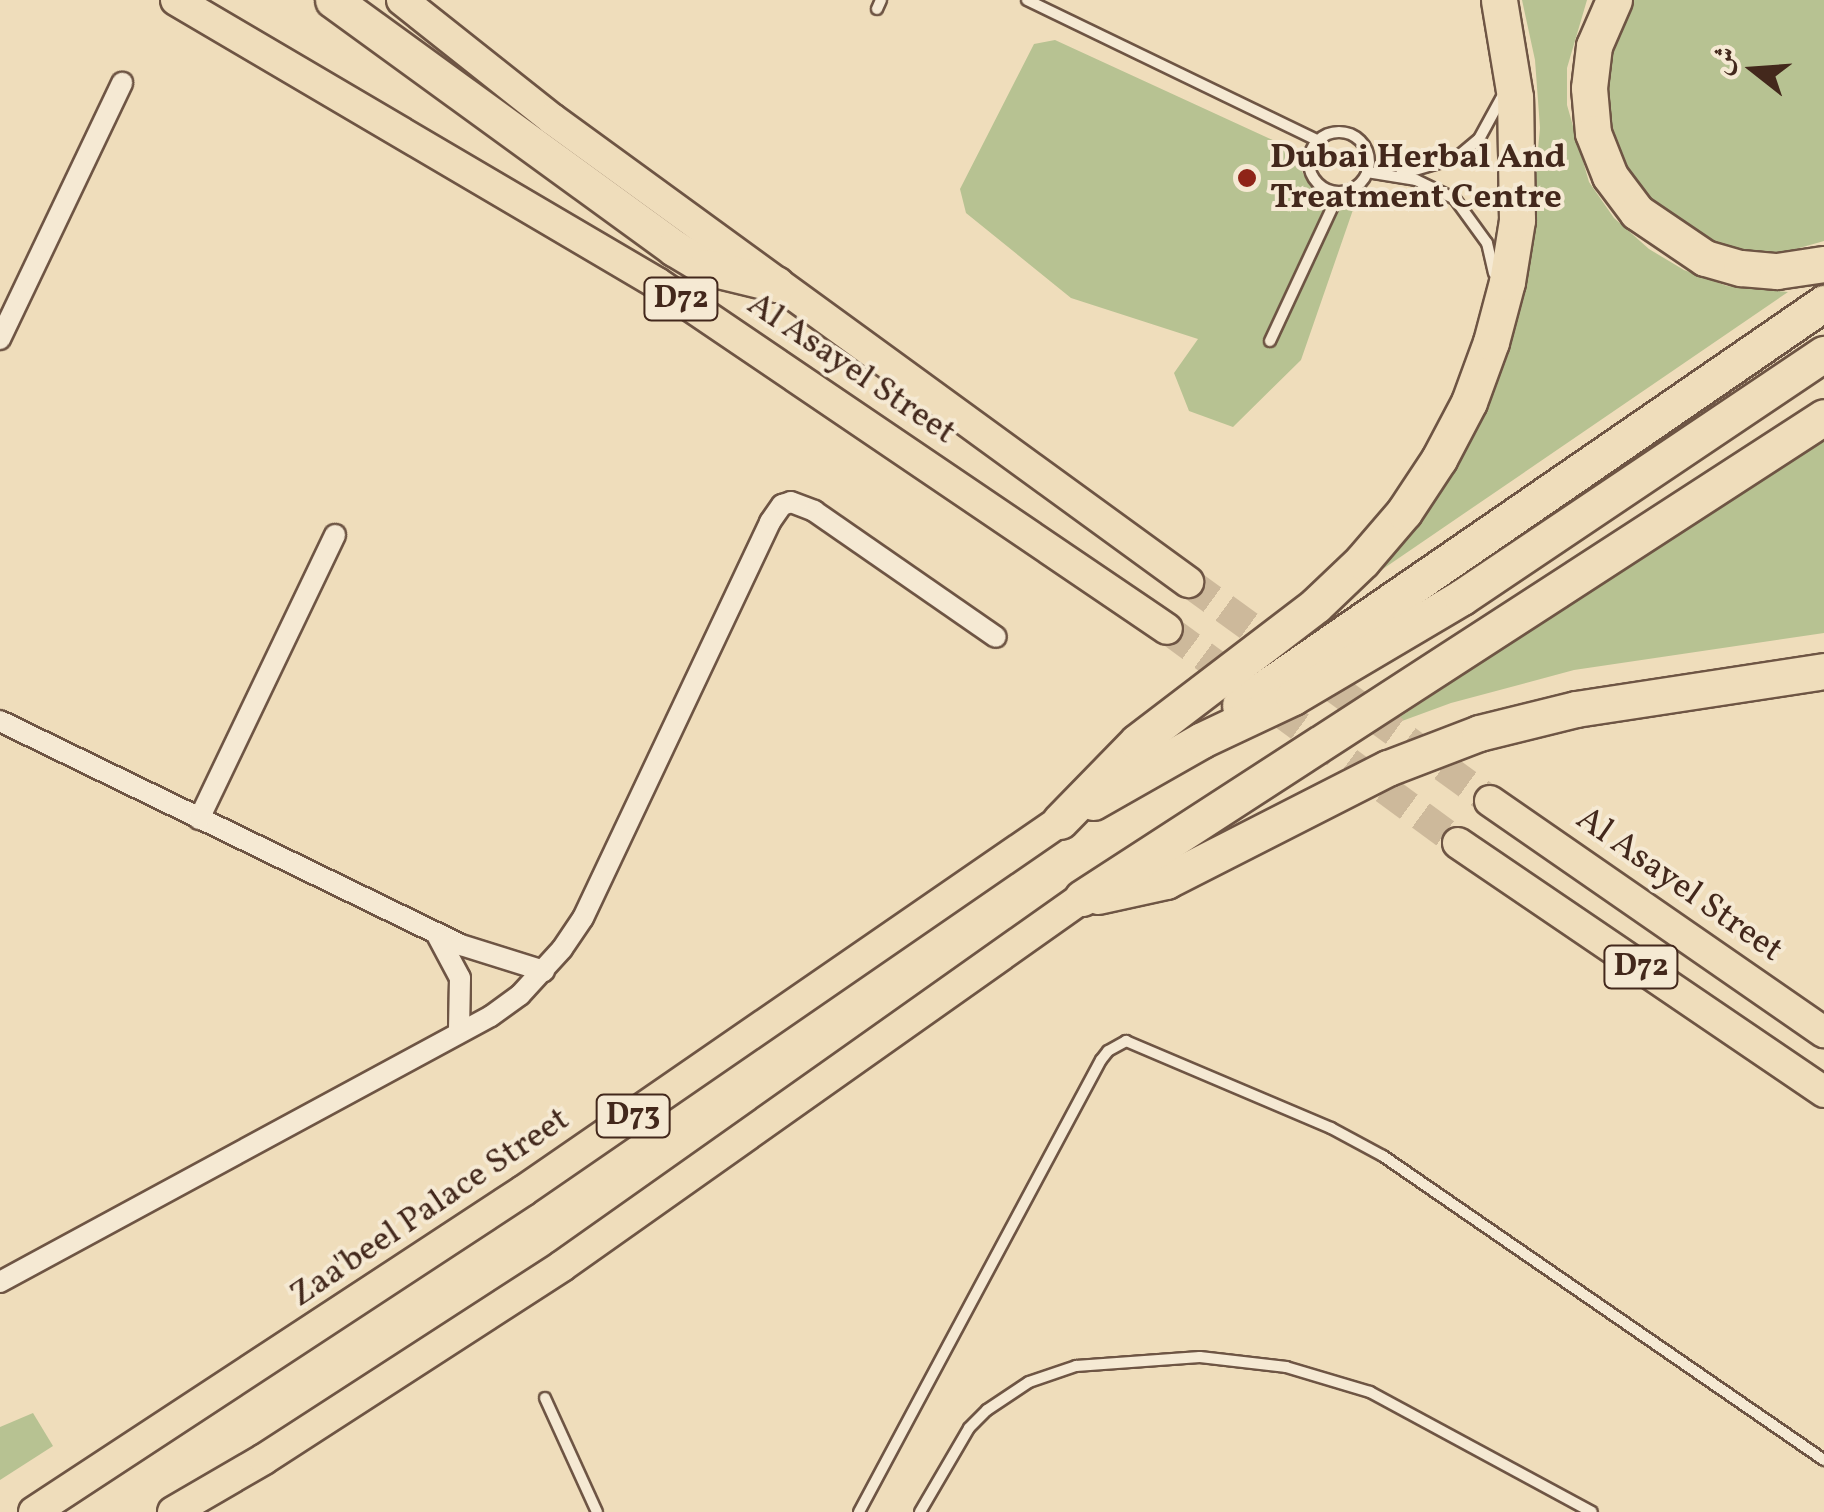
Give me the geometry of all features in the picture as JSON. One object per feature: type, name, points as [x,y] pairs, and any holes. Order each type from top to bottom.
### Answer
[{"type":"highway","points":[[333,0],[674,248],[706,267],[776,284]]},
{"type":"highway","points":[[1060,821],[1137,742],[1316,605],[1362,561],[1404,512],[1440,459],[1470,402],[1491,342],[1508,282],[1517,220],[1520,158],[1512,53],[1499,0]]},
{"type":"highway","points":[[1614,0],[1594,46],[1589,88],[1593,133],[1610,176],[1636,212],[1705,258],[1740,268],[1777,272],[1824,264]]},
{"type":"highway","points":[[1202,740],[1271,681],[1824,303]]},
{"type":"highway","points":[[1060,821],[1202,740],[1294,697],[1462,597],[1824,354]]},
{"type":"highway","points":[[1082,898],[1821,419]]},
{"type":"highway","points":[[1082,898],[1166,881],[1388,768],[1479,734],[1576,709],[1824,671]]},
{"type":"main road","name":"Al Asayel Street","points":[[176,0],[657,284],[1168,629]]},
{"type":"main road","name":"Al Asayel Street","points":[[402,0],[512,89],[1188,582]]},
{"type":"main road","name":"Al Asayel Street","points":[[1490,801],[1824,1032]]},
{"type":"main road","name":"Zaa'beel Palace Street","points":[[34,1512],[523,1191],[1060,821]]},
{"type":"main road","name":"D72","points":[[1458,843],[1824,1092]]},
{"type":"main road","name":"D73","points":[[173,1512],[264,1459],[562,1266],[1082,898]]},
{"type":"street","points":[[0,339],[122,83]]},
{"type":"street","points":[[0,1282],[491,1016],[544,970],[583,918],[770,522],[782,506],[791,502],[814,510],[996,637]]},
{"type":"street","points":[[198,820],[335,535]]},
{"type":"street","points":[[0,721],[434,932],[488,956],[544,970]]},
{"type":"street","points":[[434,932],[460,978],[459,1031]]},
{"type":"lane","points":[[1027,0],[1317,140]]},
{"type":"lane","points":[[1395,176],[1456,158],[1479,139],[1507,84],[1512,53]]},
{"type":"lane","points":[[1328,133],[1355,136],[1365,146],[1368,172],[1351,190],[1327,190],[1310,174],[1310,151],[1328,133]]},
{"type":"lane","points":[[1368,172],[1437,187],[1471,214],[1487,243],[1495,276],[1497,309],[1491,342]]},
{"type":"lane","points":[[1270,341],[1339,192]]},
{"type":"lane","points":[[859,1512],[1102,1060],[1108,1050],[1126,1041],[1331,1128],[1384,1156],[1824,1460]]},
{"type":"lane","points":[[920,1512],[969,1428],[986,1410],[1029,1382],[1076,1366],[1200,1357],[1286,1367],[1370,1392],[1592,1512]]},
{"type":"lane","points":[[546,1398],[598,1512]]},
{"type":"green space","points":[[1522,0],[1587,0],[1567,68],[1567,105],[1589,182],[1614,218],[1649,249],[1684,270],[1727,286],[1788,292],[1358,586],[1489,387],[1525,283],[1540,128],[1535,60]]},
{"type":"green space","points":[[1630,0],[1824,0],[1824,241],[1767,257],[1717,250],[1643,205],[1603,123],[1609,45]]},
{"type":"green space","points":[[1055,40],[1290,148],[1307,181],[1323,194],[1355,204],[1301,360],[1233,427],[1189,411],[1174,373],[1198,339],[1071,298],[966,213],[960,189],[1034,44]]},
{"type":"green space","points":[[1824,437],[1824,633],[1574,670],[1451,703],[1383,728]]},
{"type":"green space","points":[[33,1413],[53,1446],[0,1480],[0,1427]]},
{"type":"tunnel","points":[[1188,582],[1490,801]]},
{"type":"tunnel","points":[[1167,629],[1458,843]]},
{"type":"place","name":"Dubai Herbal And Treatment Centre","points":[[1247,178]]}]
